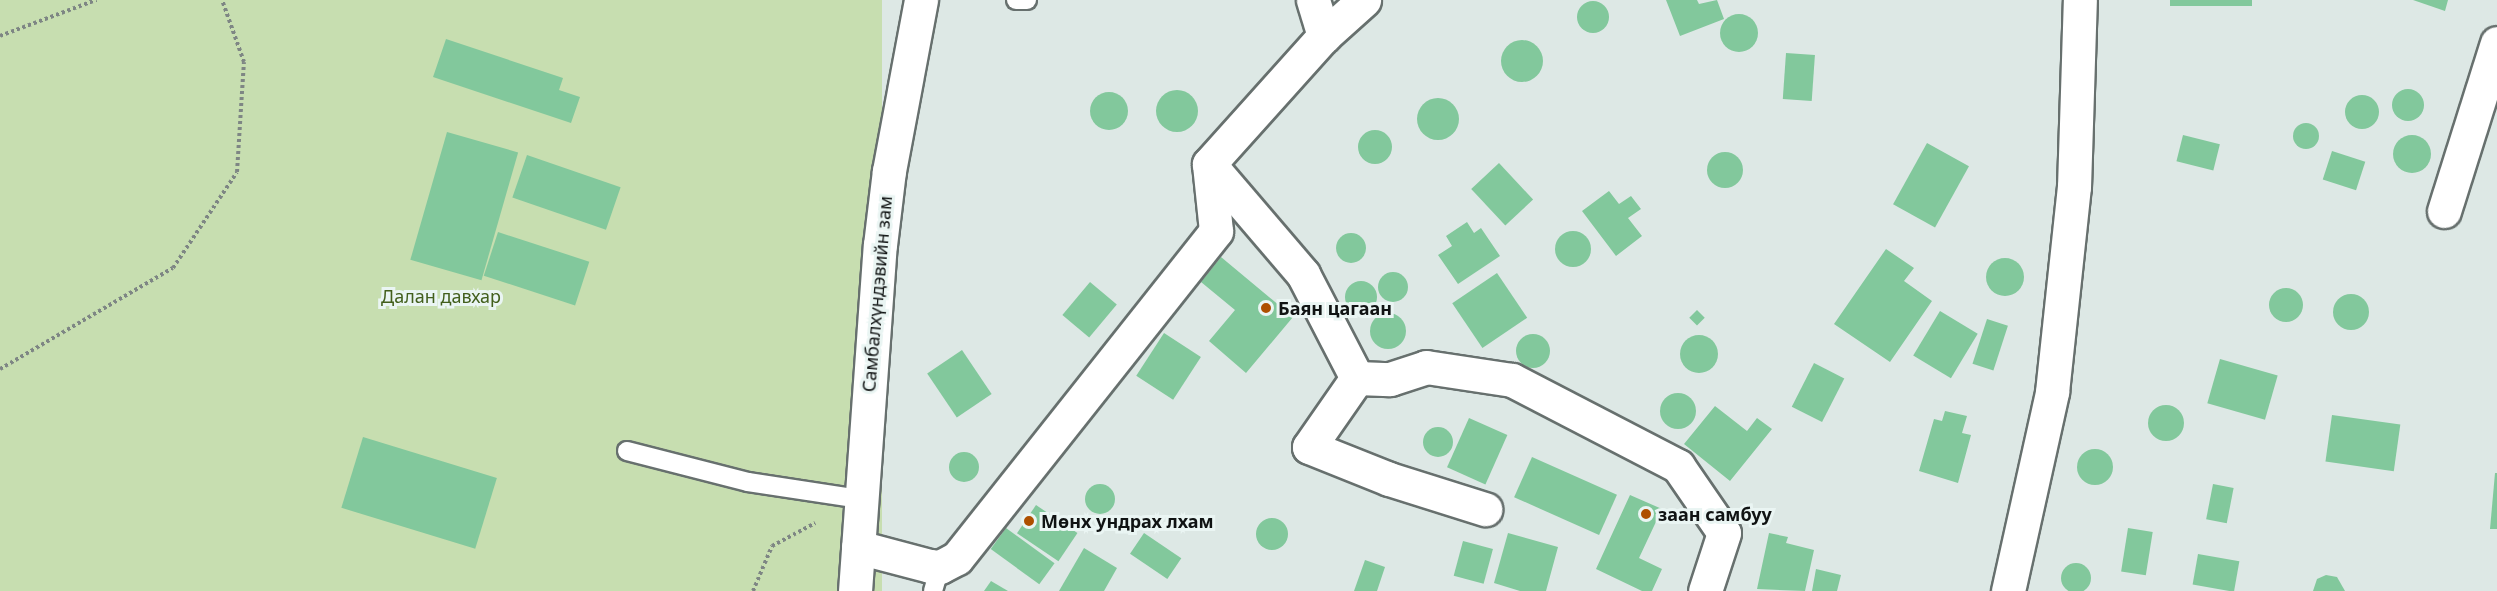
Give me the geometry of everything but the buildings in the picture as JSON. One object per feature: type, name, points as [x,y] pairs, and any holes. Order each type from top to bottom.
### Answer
[{"type":"street","name":"Самбалхүндэвийн зам","points":[[855,591],[886,192],[921,0]]},
{"type":"street","points":[[1313,0],[1324,36]]},
{"type":"street","points":[[858,548],[936,579],[957,558],[1216,231],[1209,164],[1324,36],[1364,0]]},
{"type":"street","points":[[2008,591],[2052,392],[2074,187],[2080,0]]},
{"type":"street","points":[[2444,211],[2497,43]]},
{"type":"street","points":[[1209,164],[1303,274],[1357,378]]},
{"type":"street","points":[[1357,378],[1390,379],[1426,367],[1512,380],[1678,466],[1724,533],[1705,591]]},
{"type":"street","points":[[1357,378],[1309,447],[1389,479],[1485,509]]},
{"type":"lane","points":[[1016,0],[1026,0]]},
{"type":"lane","points":[[627,451],[748,482],[861,499]]},
{"type":"path","points":[[0,36],[96,0]]},
{"type":"path","points":[[0,369],[173,268],[237,172],[244,62],[222,0]]},
{"type":"path","points":[[753,591],[772,546],[861,499]]},
{"type":"green space","name":"Далан давхар","points":[[0,0],[882,0],[882,591],[0,591]]},
{"type":"place","name":"Баян цагаан","points":[[1266,308]]},
{"type":"place","name":"заан самбуу","points":[[1646,514]]},
{"type":"place","name":"Мөнх ундрах лхам","points":[[1029,521]]}]
